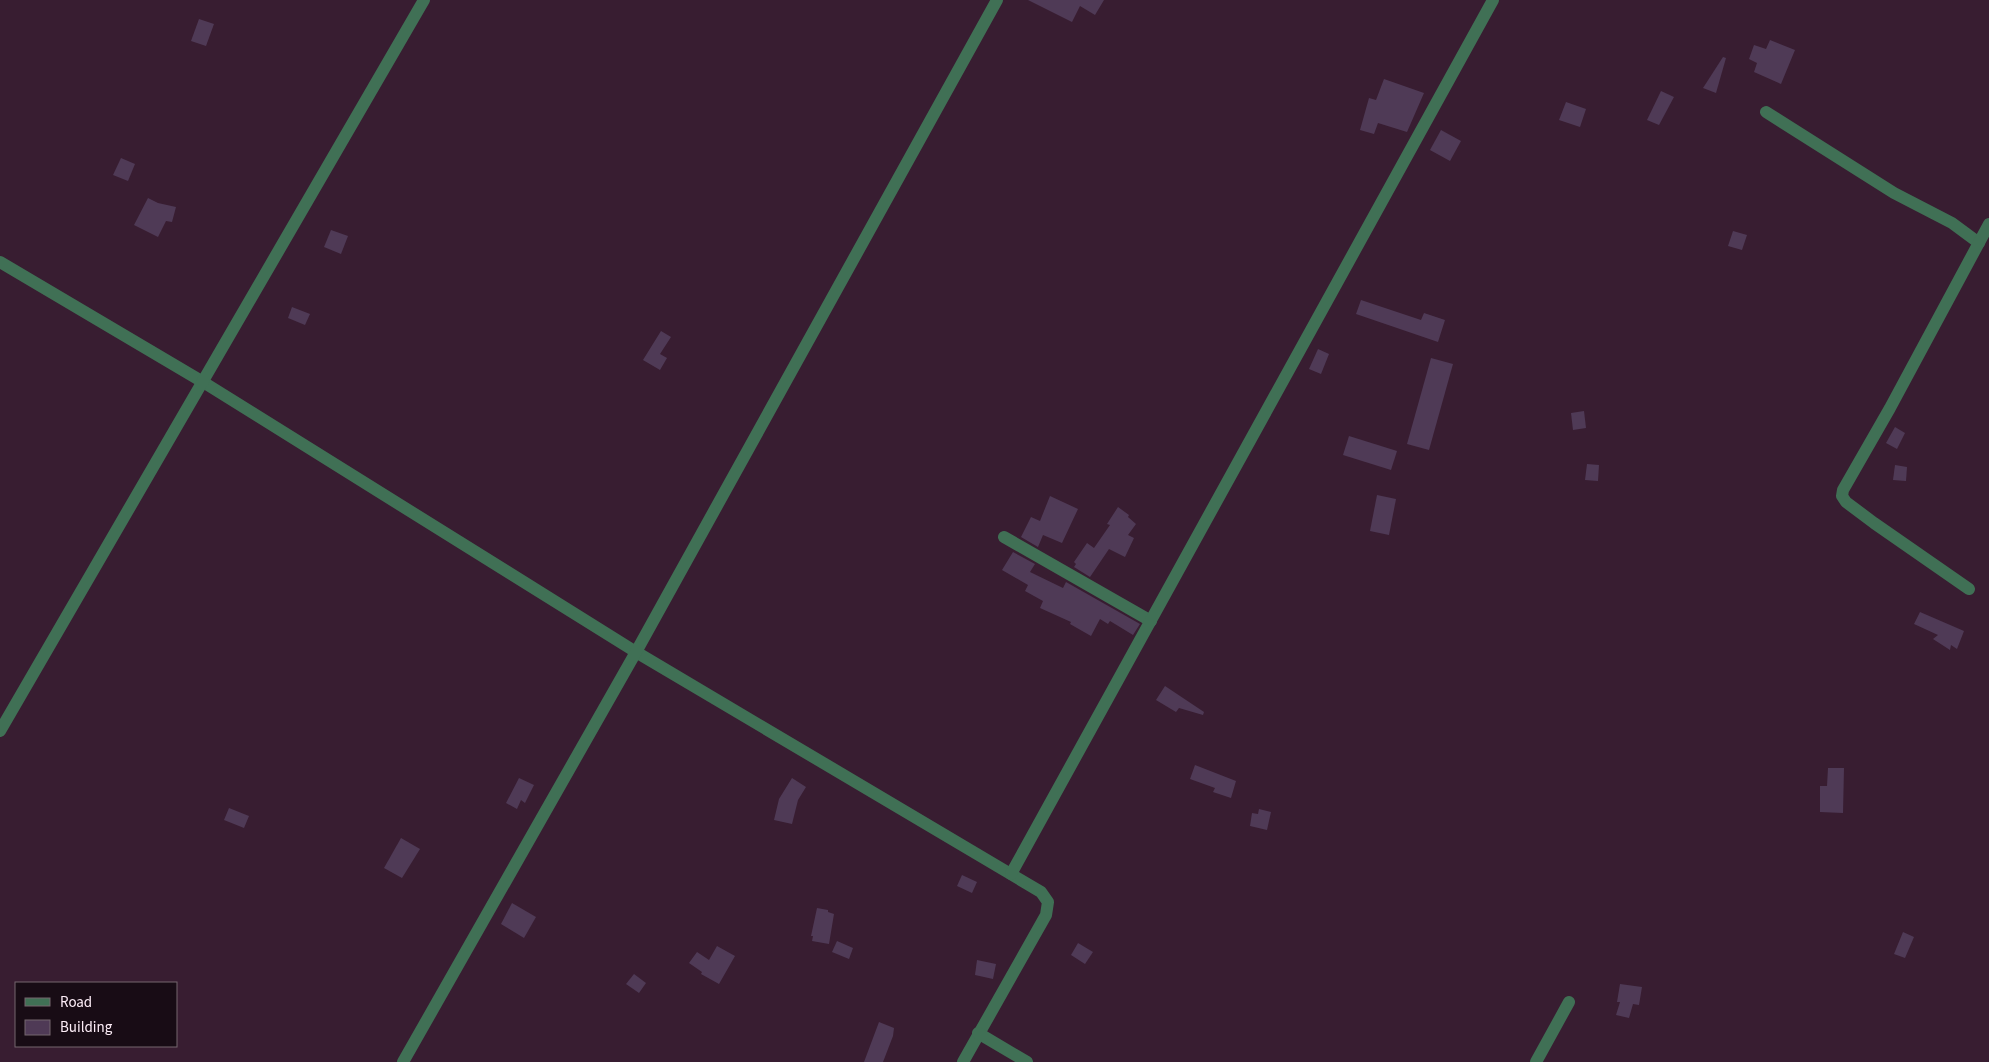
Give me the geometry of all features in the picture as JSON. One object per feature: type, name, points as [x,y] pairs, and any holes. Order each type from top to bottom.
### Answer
[{"type":"street","points":[[0,731],[424,0]]},
{"type":"street","points":[[403,1062],[636,652],[997,0]]},
{"type":"street","points":[[1011,874],[1493,0]]},
{"type":"street","points":[[1766,112],[1894,193],[1952,223],[1979,243]]},
{"type":"street","points":[[1969,589],[1874,523],[1846,502],[1842,496],[1843,490],[1890,408],[1989,224]]},
{"type":"street","points":[[0,262],[203,382],[636,652],[1041,892],[1048,902],[1046,915],[963,1062]]},
{"type":"street","points":[[1004,536],[1151,621]]},
{"type":"street","points":[[1536,1062],[1569,1002]]},
{"type":"street","points":[[978,1033],[1027,1062]]},
{"type":"building","points":[[1028,0],[1104,0],[1095,15],[1080,6],[1072,22]]},
{"type":"building","points":[[199,19],[214,24],[206,46],[191,41]]},
{"type":"building","points":[[1770,40],[1795,50],[1781,84],[1754,72],[1757,63],[1749,59],[1754,45],[1766,49]]},
{"type":"building","points":[[1723,57],[1726,58],[1716,93],[1703,88]]},
{"type":"building","points":[[1384,79],[1424,93],[1407,132],[1378,123],[1374,134],[1360,130],[1369,98],[1376,100]]},
{"type":"building","points":[[1661,91],[1674,97],[1659,125],[1647,120]]},
{"type":"building","points":[[1566,102],[1586,109],[1580,127],[1559,120]]},
{"type":"building","points":[[1441,130],[1461,141],[1450,161],[1430,150]]},
{"type":"building","points":[[121,158],[135,164],[128,181],[113,175]]},
{"type":"building","points":[[148,198],[158,203],[176,207],[172,222],[166,221],[158,237],[134,225]]},
{"type":"building","points":[[331,230],[348,236],[341,254],[324,247]]},
{"type":"building","points":[[1733,231],[1747,235],[1742,250],[1728,246]]},
{"type":"building","points":[[1361,300],[1421,320],[1424,313],[1445,320],[1438,342],[1356,314]]},
{"type":"building","points":[[292,307],[310,314],[305,325],[288,318]]},
{"type":"building","points":[[661,331],[671,337],[660,354],[667,358],[660,370],[643,360]]},
{"type":"building","points":[[1318,349],[1329,354],[1321,374],[1309,369]]},
{"type":"building","points":[[1431,358],[1453,364],[1429,450],[1407,444]]},
{"type":"building","points":[[1584,411],[1586,428],[1573,430],[1571,413]]},
{"type":"building","points":[[1895,427],[1905,433],[1897,449],[1886,443]]},
{"type":"building","points":[[1349,436],[1397,451],[1391,470],[1343,455]]},
{"type":"building","points":[[1587,464],[1599,465],[1598,481],[1585,480]]},
{"type":"building","points":[[1895,465],[1907,467],[1906,481],[1893,480]]},
{"type":"building","points":[[1377,495],[1396,499],[1389,535],[1370,531]]},
{"type":"building","points":[[1050,496],[1078,509],[1062,543],[1043,535],[1038,547],[1021,537],[1031,517],[1040,521]]},
{"type":"building","points":[[1118,507],[1129,515],[1128,517],[1136,524],[1128,535],[1134,538],[1125,557],[1109,549],[1090,577],[1074,567],[1076,564],[1074,562],[1087,543],[1094,548],[1110,525],[1107,524]]},
{"type":"building","points":[[1013,552],[1035,564],[1030,572],[1063,588],[1066,582],[1140,624],[1133,635],[1110,621],[1108,624],[1100,619],[1091,636],[1070,624],[1071,622],[1040,608],[1043,601],[1025,591],[1028,585],[1002,570]]},
{"type":"building","points":[[1920,612],[1964,631],[1957,649],[1951,645],[1950,650],[1933,639],[1938,635],[1914,624]]},
{"type":"building","points":[[1165,686],[1204,712],[1203,715],[1179,708],[1176,712],[1156,700]]},
{"type":"building","points":[[1195,765],[1236,781],[1231,798],[1213,792],[1215,788],[1190,779]]},
{"type":"building","points":[[1828,768],[1844,768],[1843,813],[1820,812],[1820,786],[1827,786]]},
{"type":"building","points":[[519,778],[534,785],[525,803],[521,800],[517,809],[506,803]]},
{"type":"building","points":[[792,778],[806,787],[798,800],[792,824],[774,820],[779,799]]},
{"type":"building","points":[[229,808],[249,816],[244,828],[224,820]]},
{"type":"building","points":[[1259,809],[1271,812],[1267,830],[1250,826],[1252,813],[1258,814]]},
{"type":"building","points":[[401,838],[420,849],[402,878],[384,868]]},
{"type":"building","points":[[962,875],[977,882],[972,893],[957,886]]},
{"type":"building","points":[[512,903],[536,917],[524,938],[501,924]]},
{"type":"building","points":[[817,908],[828,910],[828,912],[834,914],[829,944],[812,941],[813,936],[811,936]]},
{"type":"building","points":[[1903,932],[1914,937],[1905,958],[1894,954]]},
{"type":"building","points":[[837,941],[853,948],[849,959],[832,952]]},
{"type":"building","points":[[1078,943],[1093,952],[1085,964],[1071,955]]},
{"type":"building","points":[[717,946],[735,956],[719,984],[701,974],[702,972],[689,963],[697,952],[709,960]]},
{"type":"building","points":[[977,960],[996,964],[993,979],[975,975]]},
{"type":"building","points":[[634,974],[646,983],[639,993],[626,984]]},
{"type":"building","points":[[1620,984],[1642,987],[1639,1005],[1633,1004],[1629,1018],[1616,1015],[1620,1002],[1617,1002]]},
{"type":"building","points":[[879,1022],[894,1028],[893,1036],[883,1062],[864,1062]]}]
